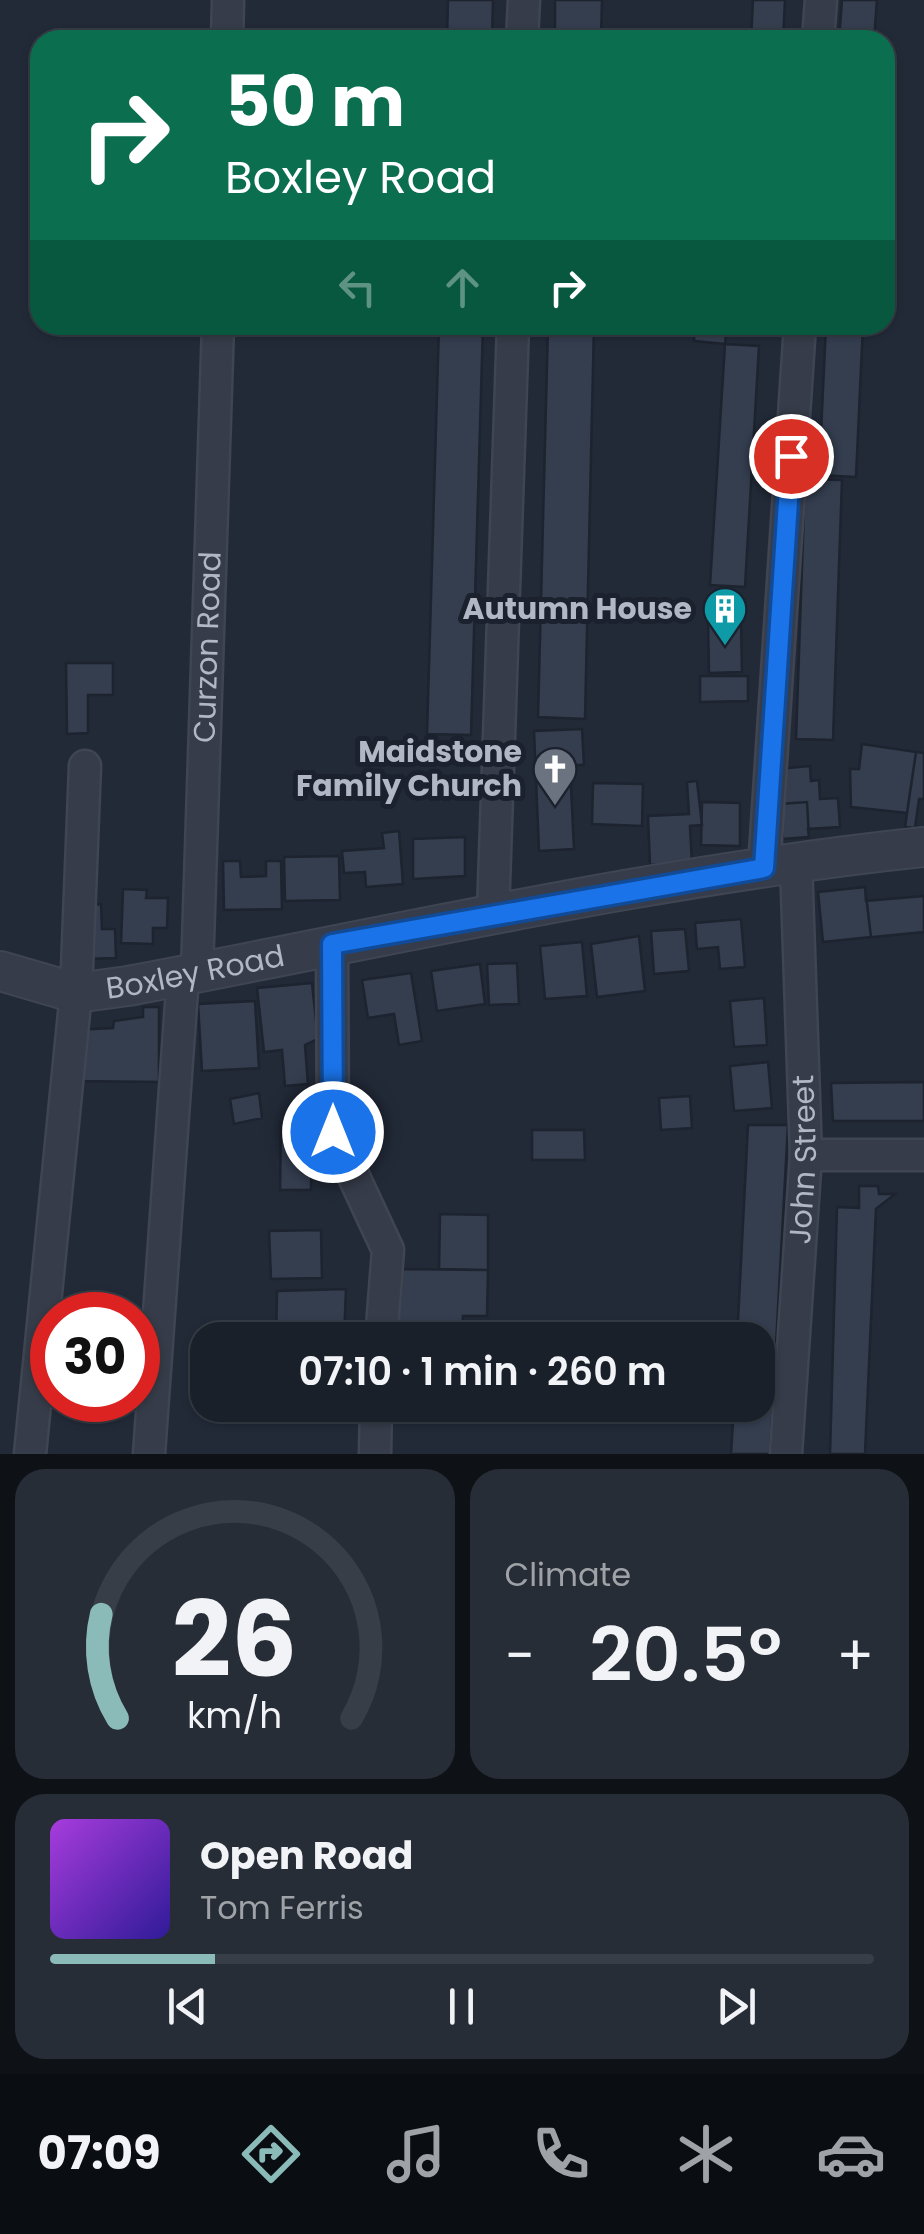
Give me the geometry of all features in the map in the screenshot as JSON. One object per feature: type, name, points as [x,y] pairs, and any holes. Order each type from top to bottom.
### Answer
[{"type":"street","points":[[226,30],[228,0]]},
{"type":"street","points":[[522,30],[524,0]]},
{"type":"street","points":[[819,30],[821,0]]},
{"type":"street","name":"Curzon Road","points":[[149,1454],[190,974],[218,335]]},
{"type":"street","points":[[493,913],[513,335]]},
{"type":"street","name":"John Street","points":[[786,1454],[806,1155],[780,865],[800,335]]},
{"type":"street","points":[[30,1454],[76,993],[84,766]]},
{"type":"street","name":"Boxley Road","points":[[0,971],[76,993],[493,913],[780,865],[924,847]]},
{"type":"street","points":[[332,944],[333,1132],[388,1250],[382,1322]]},
{"type":"street","points":[[806,1155],[924,1156]]},
{"type":"street","points":[[375,1454],[376,1422]]},
{"type":"building","points":[[448,0],[493,0],[492,30],[447,30]]},
{"type":"building","points":[[555,0],[602,0],[601,30],[555,30]]},
{"type":"building","points":[[753,0],[785,0],[784,30],[752,30]]},
{"type":"building","points":[[842,0],[877,0],[875,30],[840,30]]},
{"type":"building","points":[[439,335],[483,335],[471,735],[427,734]]},
{"type":"building","points":[[548,335],[594,335],[585,719],[538,717]]},
{"type":"building","points":[[694,335],[726,335],[725,344],[694,341]]},
{"type":"building","points":[[826,335],[863,335],[856,477],[819,475]]},
{"type":"building","points":[[725,344],[759,346],[745,587],[710,585]]},
{"type":"building","points":[[805,479],[842,480],[833,740],[796,739]]},
{"type":"building","name":"Autumn House","points":[[741,621],[742,672],[709,673],[708,623]]},
{"type":"building","points":[[66,663],[113,663],[113,695],[88,695],[88,733],[67,734]]},
{"type":"building","points":[[700,676],[748,676],[748,701],[700,702]]},
{"type":"building","name":"Maidstone Family Church","points":[[582,729],[584,765],[570,765],[574,849],[539,851],[534,731]]},
{"type":"building","points":[[862,744],[916,752],[907,813],[851,807],[850,769],[859,769]]},
{"type":"building","points":[[916,752],[924,753],[924,799],[919,799],[915,828],[905,827]]},
{"type":"building","points":[[810,766],[811,781],[819,780],[820,799],[838,798],[840,827],[808,829],[809,837],[783,839],[777,769]]},
{"type":"building","points":[[697,781],[702,825],[690,826],[692,863],[650,865],[648,816],[689,814],[687,782]]},
{"type":"building","points":[[593,783],[643,784],[642,826],[592,824]]},
{"type":"building","points":[[702,802],[740,803],[740,846],[701,845]]},
{"type":"building","points":[[807,802],[809,837],[783,839],[780,804]]},
{"type":"building","points":[[399,831],[403,884],[366,887],[365,872],[344,873],[342,851],[384,848],[382,833]]},
{"type":"building","points":[[465,837],[465,876],[413,879],[413,839]]},
{"type":"building","points":[[339,856],[340,900],[285,901],[284,857]]},
{"type":"building","points":[[223,861],[240,861],[241,877],[266,876],[266,861],[281,861],[282,909],[224,910]]},
{"type":"building","points":[[865,887],[866,901],[924,896],[924,932],[823,942],[818,892]]},
{"type":"building","points":[[865,887],[871,937],[823,942],[818,892]]},
{"type":"building","points":[[123,889],[147,890],[146,898],[168,898],[167,928],[153,928],[153,944],[121,943]]},
{"type":"building","points":[[101,904],[102,929],[115,929],[116,958],[86,959],[83,905]]},
{"type":"building","points":[[741,919],[745,967],[720,969],[718,947],[697,949],[695,923]]},
{"type":"building","points":[[685,929],[689,971],[654,974],[651,931]]},
{"type":"building","points":[[639,936],[645,991],[597,997],[591,944]]},
{"type":"building","points":[[582,942],[587,996],[545,999],[540,946]]},
{"type":"building","points":[[517,963],[519,1004],[489,1005],[487,964]]},
{"type":"building","points":[[480,964],[485,1004],[437,1011],[431,971]]},
{"type":"building","points":[[411,973],[422,1041],[399,1045],[394,1014],[368,1018],[362,980]]},
{"type":"building","points":[[312,983],[318,1039],[305,1045],[308,1084],[285,1086],[282,1050],[264,1052],[257,988]]},
{"type":"building","points":[[764,998],[767,1045],[734,1047],[730,1001]]},
{"type":"building","points":[[255,1001],[259,1068],[202,1071],[198,1004]]},
{"type":"building","points":[[143,1007],[159,1007],[159,1082],[74,1081],[74,1030],[113,1028],[114,1021],[143,1017]]},
{"type":"building","points":[[768,1062],[772,1108],[734,1111],[730,1066]]},
{"type":"building","points":[[924,1082],[924,1121],[833,1121],[831,1083]]},
{"type":"building","points":[[259,1093],[262,1118],[234,1124],[230,1099]]},
{"type":"building","points":[[690,1096],[692,1128],[661,1130],[659,1098]]},
{"type":"building","points":[[281,1123],[312,1124],[311,1190],[280,1190]]},
{"type":"building","points":[[748,1125],[788,1125],[775,1363],[775,1322],[738,1322]]},
{"type":"building","points":[[532,1130],[584,1130],[585,1160],[532,1160]]},
{"type":"building","points":[[859,1186],[878,1186],[879,1194],[895,1194],[876,1209],[865,1454],[830,1454],[837,1207],[859,1208]]},
{"type":"building","points":[[440,1214],[488,1215],[488,1270],[439,1269]]},
{"type":"building","points":[[321,1230],[322,1278],[271,1279],[269,1231]]},
{"type":"building","points":[[392,1269],[488,1270],[487,1316],[463,1316],[463,1322],[391,1322]]},
{"type":"building","points":[[346,1289],[345,1322],[276,1322],[277,1291]]},
{"type":"building","points":[[733,1422],[772,1422],[770,1454],[731,1454]]},
{"type":"place","name":"Autumn House","points":[[725,647]]},
{"type":"place","name":"Maidstone Family Church","points":[[555,807]]},
{"type":"route","points":[[333,1132],[332,944],[764,868],[791,456]]}]
